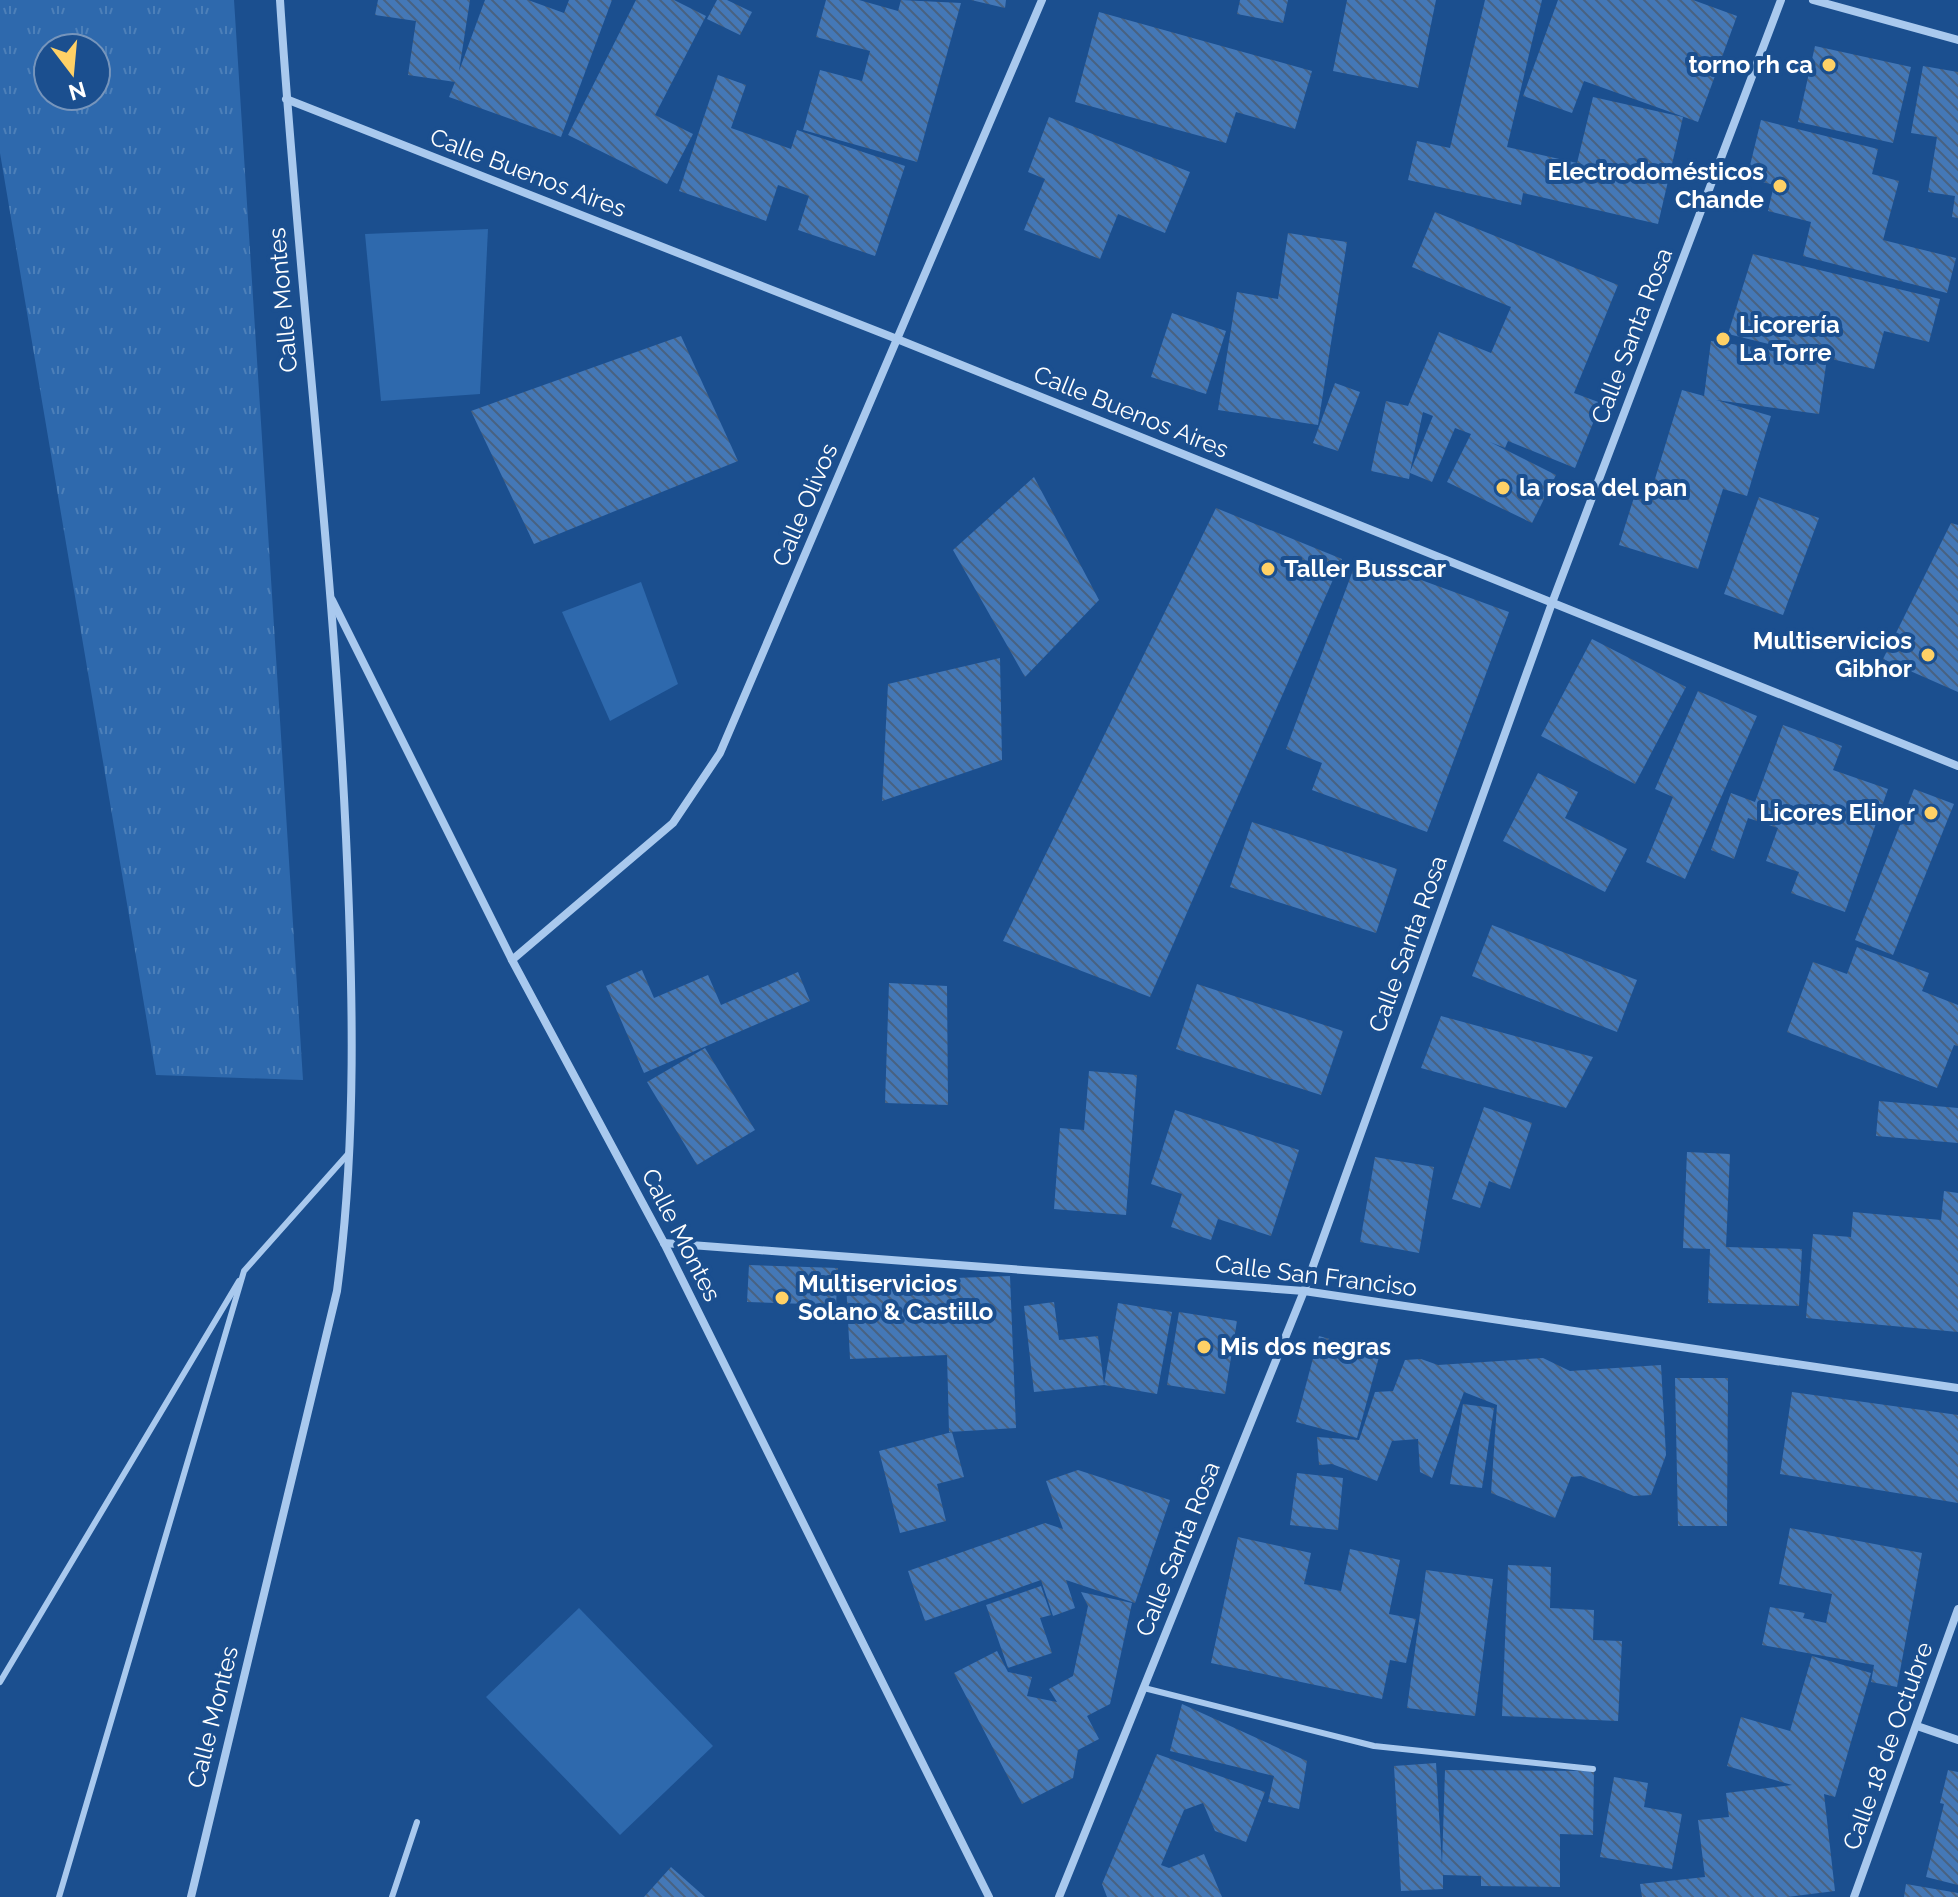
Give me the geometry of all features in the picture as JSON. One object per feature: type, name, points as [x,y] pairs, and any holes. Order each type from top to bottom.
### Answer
[{"type":"street","name":"Calle Montes","points":[[191,1897],[337,1291],[348,1154],[354,998],[342,741],[280,0]]},
{"type":"street","name":"Calle Olivos","points":[[512,960],[673,823],[720,753],[1042,0]]},
{"type":"street","name":"Calle Santa Rosa","points":[[1059,1897],[1304,1291],[1552,603],[1781,0]]},
{"type":"street","points":[[1813,0],[1958,40]]},
{"type":"street","name":"Calle Buenos Aires","points":[[286,99],[897,339],[1958,766]]},
{"type":"street","name":"Calle Montes","points":[[330,596],[512,960],[664,1243],[989,1897]]},
{"type":"street","name":"Calle San Franciso","points":[[664,1243],[1304,1291],[1958,1388]]},
{"type":"street","name":"Calle 18 de Octubre","points":[[1854,1897],[1958,1609]]},
{"type":"street","points":[[1917,1726],[1958,1740]]},
{"type":"lane","points":[[0,1682],[244,1271],[348,1154]]},
{"type":"lane","points":[[59,1897],[244,1271]]},
{"type":"lane","points":[[1144,1688],[1374,1746],[1435,1755],[1593,1769]]},
{"type":"lane","points":[[392,1897],[417,1822]]},
{"type":"green space","points":[[0,0],[234,0],[303,1080],[156,1075],[0,153]]},
{"type":"green space","points":[[488,229],[480,394],[381,401],[365,234]]},
{"type":"green space","points":[[641,582],[678,684],[610,721],[562,612]]},
{"type":"green space","points":[[579,1608],[713,1746],[620,1835],[486,1697]]},
{"type":"building","points":[[378,0],[470,0],[459,71],[485,0],[528,0],[564,13],[569,0],[612,0],[561,137],[449,97],[455,82],[408,75],[416,21],[375,15]]},
{"type":"building","points":[[636,0],[674,0],[706,16],[655,115],[693,134],[667,184],[568,135]]},
{"type":"building","points":[[717,0],[727,0],[752,12],[740,35],[707,19]]},
{"type":"building","points":[[826,0],[859,0],[898,11],[901,0],[961,3],[917,162],[803,130],[820,70],[862,81],[870,51],[816,37]]},
{"type":"building","points":[[971,0],[1006,0],[1005,8]]},
{"type":"building","points":[[1240,0],[1288,0],[1283,23],[1237,14]]},
{"type":"building","points":[[1347,0],[1436,0],[1418,88],[1333,71]]},
{"type":"building","points":[[1485,0],[1542,0],[1507,147],[1577,163],[1593,97],[1683,117],[1658,224],[1523,193],[1521,205],[1408,180],[1417,141],[1450,148]]},
{"type":"building","points":[[1558,0],[1693,0],[1737,16],[1698,122],[1584,81],[1572,113],[1523,96]]},
{"type":"building","points":[[1099,12],[1312,71],[1295,129],[1236,112],[1226,143],[1075,102]]},
{"type":"building","points":[[1815,46],[1911,67],[1893,143],[1798,122]]},
{"type":"building","points":[[1923,66],[1958,72],[1958,218],[1952,217],[1955,196],[1928,192],[1937,137],[1911,133]]},
{"type":"building","points":[[718,75],[746,85],[731,128],[791,149],[797,130],[905,166],[875,256],[798,230],[809,196],[778,185],[766,221],[679,191]]},
{"type":"building","points":[[1049,117],[1190,172],[1165,233],[1118,214],[1100,259],[1024,230],[1045,179],[1028,172]]},
{"type":"building","points":[[1761,120],[1878,149],[1872,174],[1899,181],[1883,240],[1956,258],[1947,293],[1803,256],[1811,222],[1768,211],[1774,185],[1747,178]]},
{"type":"building","points":[[1435,212],[1618,285],[1574,393],[1601,403],[1575,468],[1508,441],[1505,448],[1490,442],[1556,475],[1532,523],[1447,482],[1471,434],[1455,428],[1432,482],[1410,473],[1409,479],[1371,471],[1386,401],[1408,406],[1439,332],[1491,353],[1511,307],[1412,267]],"holes":[[[1423,412],[1433,416],[1410,472]]]},
{"type":"building","points":[[1288,233],[1347,242],[1318,425],[1218,410],[1237,292],[1278,299]]},
{"type":"building","points":[[1753,254],[1940,299],[1929,342],[1884,331],[1874,369],[1827,358],[1819,414],[1716,400],[1771,416],[1747,496],[1723,489],[1698,569],[1619,545],[1637,488],[1651,492],[1682,390],[1704,396],[1711,341],[1817,356],[1728,334]]},
{"type":"building","points":[[1172,313],[1226,331],[1206,394],[1151,377]]},
{"type":"building","points":[[681,336],[738,461],[534,544],[471,411]]},
{"type":"building","points":[[1335,383],[1360,392],[1338,451],[1313,443]]},
{"type":"building","points":[[1034,477],[1099,600],[1025,677],[953,550]]},
{"type":"building","points":[[1759,497],[1819,518],[1783,615],[1724,594]]},
{"type":"building","points":[[1216,508],[1342,559],[1150,997],[1003,941]]},
{"type":"building","points":[[1951,523],[1958,525],[1958,692],[1883,659]]},
{"type":"building","points":[[1358,557],[1509,612],[1427,832],[1312,790],[1322,763],[1286,749]]},
{"type":"building","points":[[1592,639],[1686,687],[1635,784],[1541,736]]},
{"type":"building","points":[[1000,658],[1002,760],[882,801],[888,684]]},
{"type":"building","points":[[1698,691],[1757,716],[1685,879],[1646,862],[1673,797],[1655,789]]},
{"type":"building","points":[[1783,725],[1842,746],[1833,770],[1888,789],[1845,912],[1791,893],[1799,872],[1766,861],[1778,828],[1748,818],[1734,859],[1711,850],[1731,793],[1755,802]]},
{"type":"building","points":[[1538,773],[1578,792],[1565,818],[1627,849],[1605,892],[1503,841]]},
{"type":"building","points":[[1914,789],[1954,804],[1893,955],[1855,940]]},
{"type":"building","points":[[1252,822],[1397,869],[1376,933],[1230,887]]},
{"type":"building","points":[[1492,925],[1637,980],[1617,1032],[1472,976]]},
{"type":"building","points":[[1857,947],[1929,973],[1922,991],[1958,1005],[1958,1046],[1954,1045],[1937,1088],[1787,1032],[1813,962],[1847,974]]},
{"type":"building","points":[[642,970],[654,998],[708,975],[721,1005],[798,972],[810,1001],[644,1073],[606,986]]},
{"type":"building","points":[[889,983],[947,986],[948,1105],[885,1103]]},
{"type":"building","points":[[1197,984],[1343,1031],[1321,1095],[1176,1049]]},
{"type":"building","points":[[1441,1016],[1593,1057],[1566,1108],[1421,1068]]},
{"type":"building","points":[[705,1048],[755,1130],[697,1165],[647,1082]]},
{"type":"building","points":[[1089,1071],[1137,1075],[1126,1215],[1054,1209],[1060,1128],[1084,1130]]},
{"type":"building","points":[[1879,1101],[1958,1108],[1958,1143],[1876,1136]]},
{"type":"building","points":[[1484,1107],[1532,1123],[1510,1189],[1489,1181],[1480,1208],[1452,1199]]},
{"type":"building","points":[[1175,1110],[1299,1150],[1271,1236],[1218,1219],[1211,1240],[1171,1227],[1182,1194],[1151,1184]]},
{"type":"building","points":[[1687,1152],[1730,1154],[1726,1247],[1802,1249],[1799,1306],[1708,1303],[1710,1249],[1683,1248]]},
{"type":"building","points":[[1375,1157],[1434,1167],[1419,1253],[1360,1242]]},
{"type":"building","points":[[1944,1191],[1958,1193],[1958,1332],[1806,1318],[1813,1234],[1851,1237],[1853,1212],[1941,1220]]},
{"type":"building","points":[[749,1265],[838,1268],[836,1305],[747,1302]]},
{"type":"building","points":[[1010,1276],[1016,1428],[949,1432],[947,1355],[850,1359],[846,1282]]},
{"type":"building","points":[[1054,1302],[1059,1340],[1098,1336],[1104,1385],[1034,1392],[1024,1306]]},
{"type":"building","points":[[1118,1303],[1172,1312],[1157,1394],[1104,1385]]},
{"type":"building","points":[[1179,1312],[1237,1321],[1225,1394],[1167,1385]]},
{"type":"building","points":[[1319,1336],[1380,1353],[1357,1438],[1296,1422]]},
{"type":"building","points":[[1543,1358],[1570,1371],[1661,1365],[1666,1455],[1651,1495],[1634,1496],[1581,1476],[1571,1477],[1555,1518],[1491,1493],[1497,1405],[1464,1392],[1432,1478],[1420,1472],[1418,1439],[1392,1441],[1377,1481],[1332,1464],[1319,1465],[1317,1437],[1359,1440],[1375,1392],[1393,1391],[1405,1360],[1421,1359],[1438,1365]]},
{"type":"building","points":[[1675,1378],[1728,1378],[1727,1526],[1678,1526]]},
{"type":"building","points":[[1792,1392],[1958,1415],[1958,1503],[1780,1474]]},
{"type":"building","points":[[1463,1404],[1494,1408],[1482,1488],[1450,1484]]},
{"type":"building","points":[[952,1432],[964,1477],[937,1484],[946,1521],[900,1533],[879,1451]]},
{"type":"building","points":[[1078,1470],[1170,1500],[1135,1603],[1066,1580],[1075,1608],[1053,1616],[1041,1580],[925,1621],[908,1571],[1045,1523],[1063,1529],[1046,1481]]},
{"type":"building","points":[[1297,1473],[1343,1478],[1338,1530],[1290,1525]]},
{"type":"building","points":[[1790,1528],[1922,1553],[1897,1687],[1871,1682],[1874,1665],[1762,1645],[1770,1607],[1805,1613],[1803,1618],[1826,1623],[1832,1594],[1779,1584]]},
{"type":"building","points":[[1238,1537],[1311,1553],[1304,1584],[1341,1591],[1350,1549],[1400,1560],[1389,1614],[1416,1619],[1406,1663],[1390,1660],[1382,1699],[1211,1663]]},
{"type":"building","points":[[1508,1565],[1551,1567],[1550,1608],[1594,1610],[1593,1640],[1622,1641],[1618,1721],[1502,1716]]},
{"type":"building","points":[[1426,1570],[1493,1579],[1475,1716],[1407,1708]]},
{"type":"building","points":[[1041,1586],[1051,1615],[1040,1618],[1052,1653],[1008,1668],[986,1605]]},
{"type":"building","points":[[1081,1592],[1132,1603],[1110,1704],[1087,1716],[1099,1739],[1078,1750],[1073,1778],[1022,1804],[954,1673],[997,1651],[1008,1672],[1032,1677],[1027,1696],[1057,1702],[1049,1689],[1073,1676],[1088,1606]]},
{"type":"building","points":[[1812,1656],[1871,1673],[1835,1797],[1824,1794],[1835,1891],[1787,1897],[1642,1897],[1640,1884],[1705,1877],[1698,1820],[1729,1817],[1726,1793],[1792,1785],[1727,1766],[1741,1717],[1790,1731]]},
{"type":"building","points":[[1182,1704],[1307,1761],[1299,1809],[1268,1802],[1274,1776],[1170,1751]]},
{"type":"building","points":[[1157,1754],[1265,1792],[1246,1842],[1215,1831],[1203,1803],[1184,1810],[1161,1865],[1169,1868],[1204,1854],[1222,1897],[1107,1897],[1102,1884]]},
{"type":"building","points":[[1436,1763],[1442,1865],[1445,1770],[1594,1771],[1593,1835],[1560,1834],[1560,1887],[1481,1886],[1481,1876],[1443,1875],[1443,1889],[1401,1891],[1394,1766]]},
{"type":"building","points":[[1948,1770],[1958,1772],[1958,1885],[1926,1877],[1944,1804],[1940,1803]]},
{"type":"building","points":[[1614,1777],[1648,1783],[1644,1807],[1682,1814],[1672,1869],[1600,1857]]},
{"type":"building","points":[[671,1867],[705,1897],[644,1897]]},
{"type":"building","points":[[1906,1884],[1958,1893],[1958,1897],[1904,1897]]},
{"type":"place","name":"torno rh ca","points":[[1829,65]]},
{"type":"place","name":"Electrodomésticos Chande","points":[[1780,186]]},
{"type":"place","name":"Licorería La Torre","points":[[1723,339]]},
{"type":"place","name":"la rosa del pan","points":[[1503,488]]},
{"type":"place","name":"Taller Busscar","points":[[1268,569]]},
{"type":"place","name":"Multiservicios Gibhor","points":[[1928,655]]},
{"type":"place","name":"Licores Elinor","points":[[1931,813]]},
{"type":"place","name":"Multiservicios Solano & Castillo","points":[[782,1298]]},
{"type":"place","name":"Mis dos negras","points":[[1204,1347]]}]
